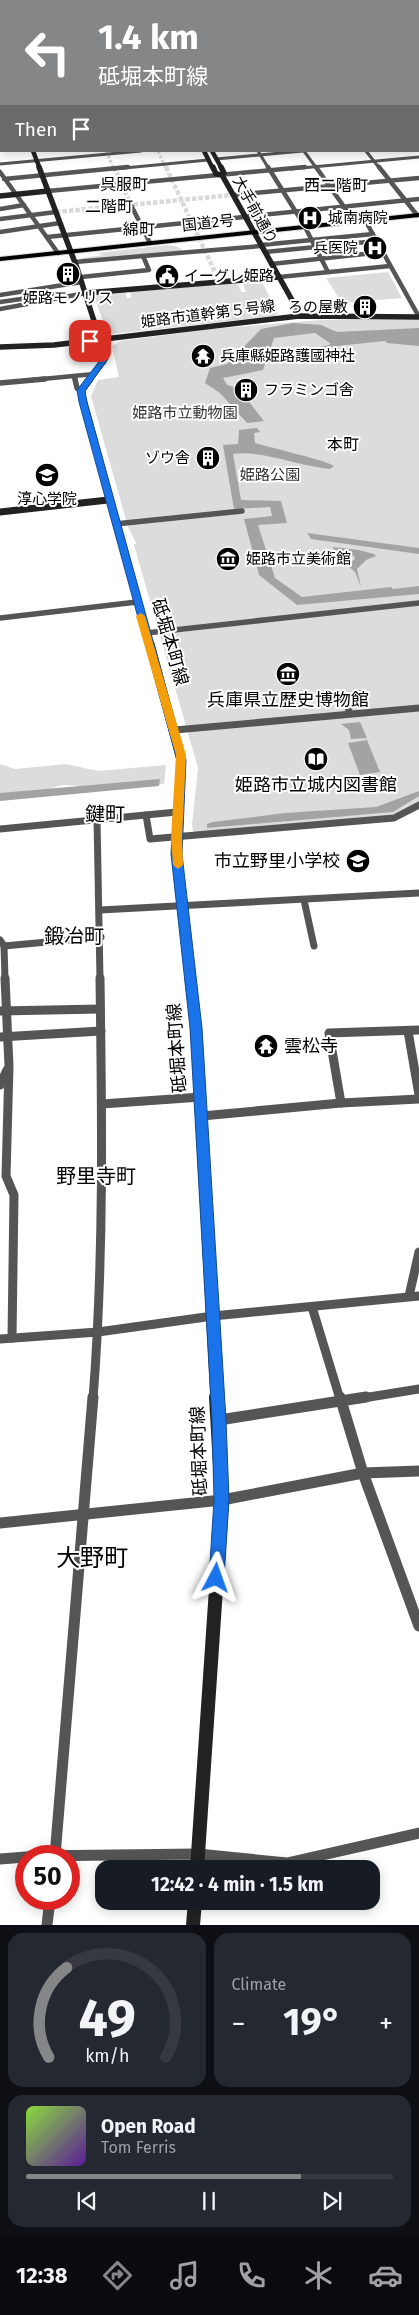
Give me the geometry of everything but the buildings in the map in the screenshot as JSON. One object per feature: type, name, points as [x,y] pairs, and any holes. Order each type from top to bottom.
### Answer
[{"type":"highway","name":"国道2号","points":[[0,259],[418,215]]},
{"type":"street","points":[[33,152],[76,262],[104,359],[81,390],[77,388],[74,376]]},
{"type":"street","points":[[0,164],[129,152]]},
{"type":"street","name":"大手前通り","points":[[204,152],[216,174],[222,175]]},
{"type":"street","name":"大手前通り","points":[[212,152],[224,173],[222,175],[297,309]]},
{"type":"street","points":[[216,159],[281,152]]},
{"type":"street","points":[[304,152],[354,221]]},
{"type":"street","points":[[367,152],[418,215]]},
{"type":"street","points":[[259,153],[305,226],[328,272]]},
{"type":"street","points":[[0,196],[419,157]]},
{"type":"street","points":[[4,178],[208,160]]},
{"type":"street","points":[[0,172],[58,253]]},
{"type":"street","points":[[233,195],[419,178]]},
{"type":"street","points":[[47,237],[419,199]]},
{"type":"street","points":[[0,209],[24,205]]},
{"type":"street","points":[[131,205],[150,243]]},
{"type":"street","points":[[0,219],[56,212]]},
{"type":"street","points":[[365,220],[419,317]]},
{"type":"street","points":[[0,232],[60,223]]},
{"type":"street","points":[[262,248],[312,240],[373,234]]},
{"type":"street","points":[[350,237],[355,243]]},
{"type":"street","points":[[332,238],[337,245]]},
{"type":"street","points":[[76,262],[262,248],[315,247],[376,241]]},
{"type":"street","points":[[271,264],[383,252]]},
{"type":"street","points":[[0,295],[81,279],[149,270],[143,256]]},
{"type":"street","points":[[0,309],[86,293],[390,266]]},
{"type":"street","points":[[0,302],[52,293],[63,293],[67,297]]},
{"type":"street","points":[[285,318],[297,309],[315,315]]},
{"type":"street","name":"姫路市道幹第５号線","points":[[0,347],[100,340],[315,315],[419,317]]},
{"type":"street","points":[[0,383],[94,374]]},
{"type":"street","name":"砥堀本町線","points":[[81,390],[108,500],[182,760],[176,838],[196,1028],[201,1097],[222,1500],[198,1860]]},
{"type":"street","points":[[0,512],[108,500]]},
{"type":"street","points":[[115,524],[242,511]]},
{"type":"street","points":[[0,618],[137,602]]},
{"type":"street","points":[[146,633],[419,603]]},
{"type":"street","points":[[349,713],[348,702],[360,694]]},
{"type":"street","points":[[175,730],[419,708]]},
{"type":"street","points":[[146,815],[150,839],[394,818],[419,805]]},
{"type":"street","points":[[0,829],[177,812]]},
{"type":"street","points":[[56,1845],[98,1332],[103,1167],[97,819]]},
{"type":"street","points":[[100,910],[419,893]]},
{"type":"street","points":[[304,900],[314,946]]},
{"type":"street","points":[[12,1338],[14,1195],[6,1176],[9,1066],[4,1055],[2,943],[100,937]]},
{"type":"street","points":[[4,1011],[100,1009]]},
{"type":"street","points":[[342,1103],[329,1033],[419,1030]]},
{"type":"street","points":[[4,1038],[101,1031]]},
{"type":"street","points":[[408,1031],[419,1094]]},
{"type":"street","points":[[0,1085],[9,1066]]},
{"type":"street","points":[[102,1104],[201,1097]]},
{"type":"street","points":[[202,1116],[342,1103],[419,1100]]},
{"type":"street","points":[[0,1339],[98,1332],[213,1316],[414,1296],[419,1252]]},
{"type":"street","points":[[312,1307],[363,1473],[419,1626]]},
{"type":"street","points":[[219,1420],[419,1389]]},
{"type":"street","points":[[0,1522],[82,1516],[222,1500],[363,1473],[419,1471]]},
{"type":"street","points":[[80,1855],[198,1854],[287,1863],[419,1833]]},
{"type":"street","points":[[0,1860],[15,1858]]},
{"type":"street","points":[[47,1925],[49,1910]]},
{"type":"street","points":[[193,1925],[194,1910]]},
{"type":"green space","points":[[167,245],[180,247],[177,248],[181,248],[182,252],[82,260],[81,258],[103,255],[97,253]]},
{"type":"green space","points":[[388,272],[402,298],[342,303],[326,278]]},
{"type":"green space","points":[[261,280],[278,313],[275,316],[113,334],[107,332],[94,296],[125,292],[127,298],[131,298],[130,292],[236,283],[242,292],[246,292],[243,283]]},
{"type":"green space","name":"姫路公園","points":[[321,320],[419,320],[419,802],[395,816],[197,833],[193,831],[192,824],[198,768],[134,545],[136,543],[128,527],[91,396],[98,380],[119,377],[112,346],[120,341],[211,329]]},
{"type":"green space","points":[[0,764],[15,769],[66,764],[98,771],[166,765],[164,784],[100,787],[63,785],[24,796],[0,793]]},
{"type":"shaded area","points":[[293,323],[321,325],[337,332],[419,328],[419,346],[387,343],[385,341],[318,348],[331,344],[315,333],[274,338],[263,370],[223,378],[227,385],[238,388],[264,421],[247,423],[220,393],[205,383],[210,368],[227,364],[261,329]]},
{"type":"shaded area","points":[[257,428],[260,432],[254,433],[255,443],[334,466],[330,469],[256,454],[233,454],[241,500],[281,501],[287,523],[258,525],[275,578],[302,597],[391,587],[393,589],[419,586],[419,594],[297,605],[259,575],[244,519],[272,516],[270,507],[234,509],[223,445],[238,444],[239,430]]},
{"type":"shaded area","points":[[307,533],[419,548],[419,554],[311,539]]},
{"type":"shaded area","points":[[332,547],[359,550],[376,556],[366,560],[357,569],[361,587],[355,572],[347,565],[355,559],[354,556],[339,554]]},
{"type":"shaded area","points":[[360,722],[367,738],[351,739],[349,730],[341,724]]},
{"type":"shaded area","points":[[367,740],[380,772],[360,775],[348,743]]},
{"type":"shaded area","points":[[160,779],[159,786],[0,801],[0,793]]},
{"type":"shaded area","points":[[419,791],[419,796],[393,812],[207,828],[207,824],[213,822],[285,813],[376,807]]},
{"type":"tunnel","points":[[106,152],[114,169]]},
{"type":"tunnel","points":[[158,152],[166,169]]},
{"type":"tunnel","points":[[114,167],[131,205]]},
{"type":"tunnel","points":[[166,167],[181,200]]},
{"type":"tunnel","points":[[181,200],[233,195]]},
{"type":"tunnel","points":[[131,205],[181,200]]},
{"type":"tunnel","points":[[181,200],[220,283]]},
{"type":"tunnel","points":[[56,212],[131,205]]},
{"type":"slow traffic","points":[[141,616],[180,747],[182,760],[176,838],[178,865]]},
{"type":"place","name":"城南病院","points":[[310,218]]},
{"type":"place","name":"兵医院","points":[[375,248]]},
{"type":"place","name":"姫路モノリス","points":[[68,274]]},
{"type":"place","name":"イーグレ姫路","points":[[167,276]]},
{"type":"place","name":"ろの屋敷","points":[[365,307]]},
{"type":"place","name":"兵庫縣姫路護國神社","points":[[203,356]]},
{"type":"place","name":"フラミンゴ舎","points":[[246,390]]},
{"type":"place","name":"ゾウ舎","points":[[208,458]]},
{"type":"place","name":"淳心学院","points":[[47,475]]},
{"type":"place","name":"姫路市立美術館","points":[[228,559]]},
{"type":"place","name":"兵庫県立歴史博物館","points":[[288,674]]},
{"type":"place","name":"姫路市立城内図書館","points":[[316,759]]},
{"type":"place","name":"市立野里小学校","points":[[358,861]]},
{"type":"place","name":"雲松寺","points":[[266,1046]]},
{"type":"district","name":"呉服町","points":[[124,184]]},
{"type":"district","name":"西二階町","points":[[336,185]]},
{"type":"district","name":"二階町","points":[[109,206]]},
{"type":"district","name":"綿町","points":[[139,229]]},
{"type":"district","name":"本町","points":[[343,444]]},
{"type":"district","name":"鍵町","points":[[105,814]]},
{"type":"district","name":"鍛冶町","points":[[74,936]]},
{"type":"district","name":"野里寺町","points":[[96,1176]]},
{"type":"district","name":"大野町","points":[[92,1558]]},
{"type":"route","points":[[90,341],[100,340],[105,356],[101,366],[81,390],[83,402],[108,500],[180,747],[182,760],[177,812],[176,854],[184,907],[196,1028],[219,1420],[222,1500],[216,1578]]},
{"type":"park label","name":"姫路市立動物園","points":[[185,413]]}]
